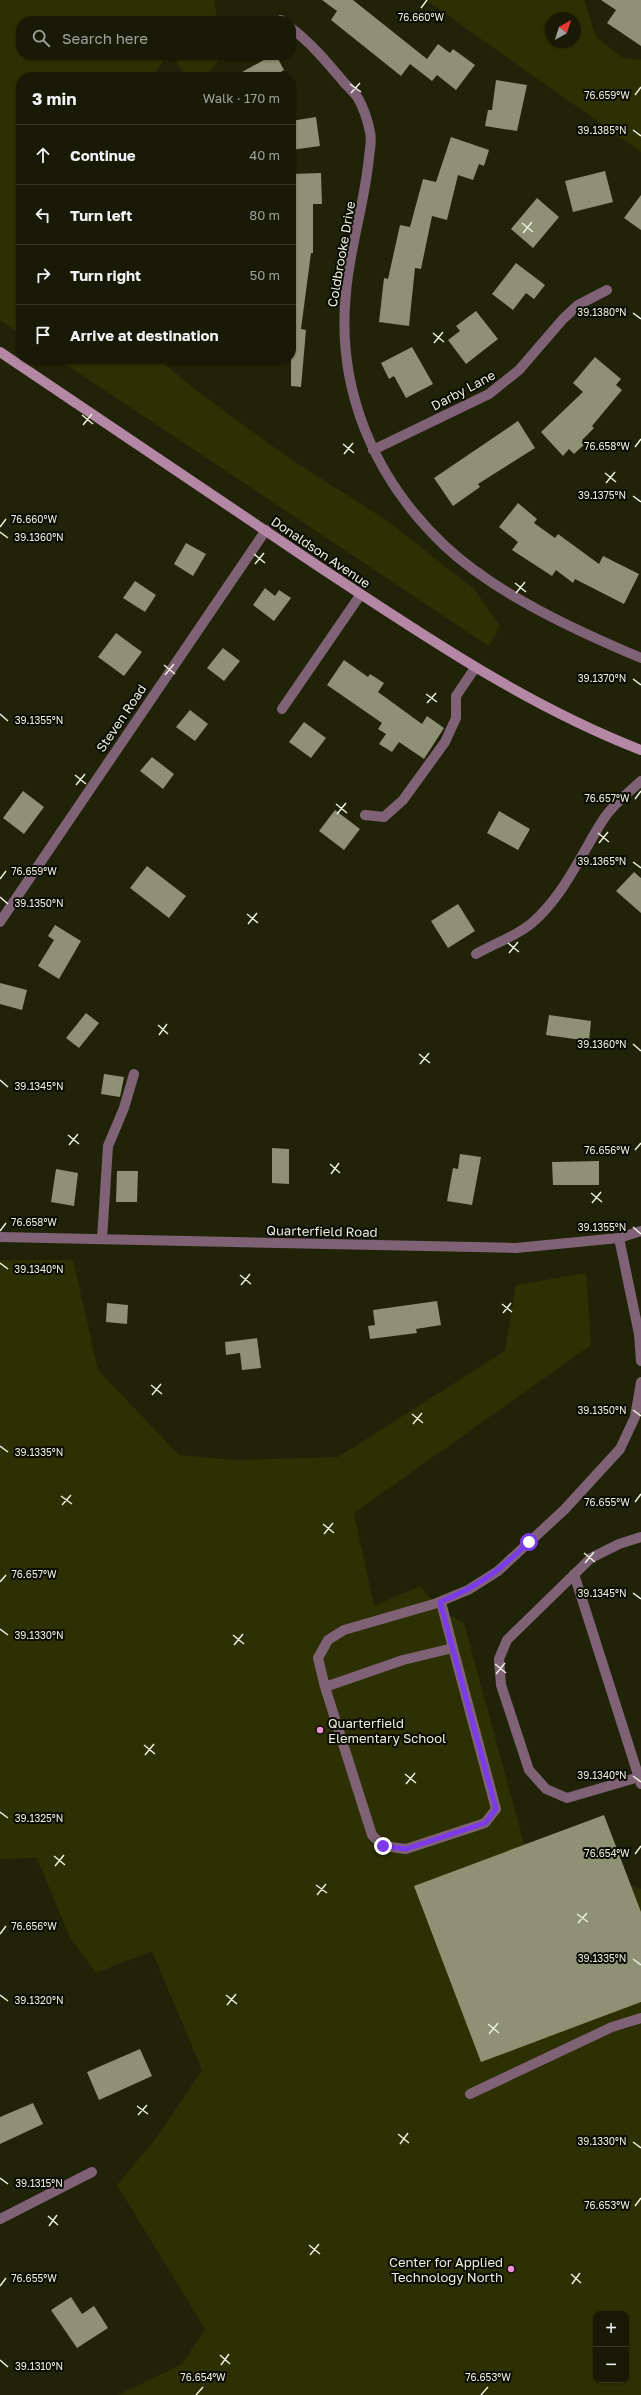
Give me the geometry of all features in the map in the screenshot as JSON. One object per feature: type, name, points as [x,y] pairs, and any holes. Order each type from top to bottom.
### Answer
[{"type":"main road","name":"Donaldson Avenue","points":[[0,352],[16,363]]},
{"type":"main road","name":"Donaldson Avenue","points":[[18,364],[361,594],[475,668],[530,700],[604,736],[641,750]]},
{"type":"street","name":"Coldbrooke Drive","points":[[296,32],[309,42],[358,99],[371,134],[368,168],[347,280],[343,315],[344,344],[349,379],[358,416],[373,450],[390,480],[416,516],[446,547],[467,563],[538,608],[577,629],[641,658]]},
{"type":"street","name":"Darby Lane","points":[[373,450],[489,394],[519,370],[562,319],[578,306],[607,290]]},
{"type":"street","name":"Steven Road","points":[[0,922],[266,530]]},
{"type":"street","points":[[282,709],[361,594]]},
{"type":"street","points":[[365,815],[384,817],[403,800],[445,742],[456,718],[456,696],[475,668]]},
{"type":"street","points":[[476,954],[531,924],[550,905],[585,853],[602,822],[617,803],[641,781]]},
{"type":"street","points":[[102,1239],[108,1146],[124,1108],[134,1074]]},
{"type":"street","name":"Quarterfield Road","points":[[0,1237],[516,1248],[619,1238],[641,1231]]},
{"type":"street","points":[[619,1238],[639,1334],[641,1361]]},
{"type":"street","points":[[440,1602],[496,1809],[485,1823],[406,1849],[383,1846],[372,1835],[325,1687],[318,1658],[328,1640],[344,1630],[440,1602],[468,1590],[498,1572],[564,1510],[620,1449],[635,1416],[641,1382]]},
{"type":"street","points":[[574,1574],[640,1781],[567,1798],[546,1789],[529,1770],[504,1692],[499,1659],[507,1640],[574,1574],[591,1558],[619,1544],[641,1537]]},
{"type":"street","points":[[325,1687],[403,1660],[453,1648]]},
{"type":"street","points":[[470,2094],[612,2027],[641,2018]]},
{"type":"street","points":[[0,2219],[92,2172]]},
{"type":"green space","points":[[0,0],[214,0],[217,16],[16,16],[16,60],[163,60],[156,72],[16,72],[16,331],[0,320]]},
{"type":"green space","points":[[426,0],[584,0],[596,37],[623,58],[641,60],[641,152]]},
{"type":"green space","points":[[176,60],[219,60],[209,72],[182,72]]},
{"type":"green space","points":[[66,364],[164,364],[201,394],[286,456],[389,522],[475,590],[500,626],[489,646]]},
{"type":"green space","name":"Quarterfield Elementary School","points":[[0,1260],[73,1260],[98,1370],[179,1455],[235,1460],[338,1457],[505,1351],[516,1285],[586,1273],[591,1345],[354,1513],[374,1606],[420,1586],[441,1610],[464,1623],[539,1899],[631,1886],[641,1889],[641,2395],[118,2395],[182,2364],[205,2329],[117,2185],[154,2141],[202,2070],[152,1951],[96,1973],[70,1938],[37,1858],[0,1859]]},
{"type":"building","points":[[322,0],[353,0],[427,59],[438,44],[450,53],[453,49],[475,65],[456,90],[437,75],[432,81],[410,64],[401,76],[331,20],[337,11]]},
{"type":"building","points":[[601,0],[641,0],[641,46],[607,23],[616,10]]},
{"type":"building","points":[[264,60],[279,60],[284,70],[281,72],[242,72]]},
{"type":"building","points":[[496,80],[527,85],[517,131],[485,126],[488,110],[492,110]]},
{"type":"building","points":[[316,117],[320,146],[296,149],[296,120]]},
{"type":"building","points":[[451,137],[489,150],[484,166],[479,164],[473,180],[458,175],[447,220],[432,216],[421,269],[415,268],[409,326],[379,322],[384,278],[388,279],[400,225],[410,227],[423,179],[436,182]]},
{"type":"building","points":[[605,171],[613,202],[573,212],[565,181]]},
{"type":"building","points":[[321,173],[322,204],[313,204],[313,253],[311,253],[301,329],[306,330],[301,387],[291,386],[291,364],[296,364],[296,174]]},
{"type":"building","points":[[641,195],[641,230],[624,218]]},
{"type":"building","points":[[537,198],[559,217],[533,248],[511,229]]},
{"type":"building","points":[[516,263],[545,285],[534,299],[526,293],[513,310],[492,294]]},
{"type":"building","points":[[476,311],[498,339],[466,364],[448,340],[460,331],[456,326]]},
{"type":"building","points":[[412,347],[433,384],[406,398],[394,376],[389,379],[381,363]]},
{"type":"building","points":[[595,357],[621,379],[616,385],[622,390],[592,426],[594,428],[582,440],[586,443],[574,454],[569,449],[563,456],[541,432],[583,392],[573,383]]},
{"type":"building","points":[[518,421],[535,448],[478,484],[480,487],[453,506],[434,478]]},
{"type":"building","points":[[518,503],[537,519],[534,523],[555,538],[558,534],[599,564],[603,556],[639,574],[624,604],[575,579],[573,583],[556,570],[552,576],[512,550],[518,542],[499,527]]},
{"type":"building","points":[[186,543],[206,554],[193,576],[174,564]]},
{"type":"building","points":[[135,581],[156,595],[145,612],[123,598]]},
{"type":"building","points":[[265,588],[275,596],[279,590],[291,598],[274,621],[253,605]]},
{"type":"building","points":[[116,633],[142,652],[124,676],[98,657]]},
{"type":"building","points":[[223,648],[240,661],[224,681],[207,668]]},
{"type":"building","points":[[344,660],[368,677],[370,674],[384,683],[378,692],[422,724],[427,716],[444,728],[424,759],[399,742],[392,752],[379,744],[386,734],[378,729],[382,723],[327,685]]},
{"type":"building","points":[[190,710],[208,724],[195,741],[176,727]]},
{"type":"building","points":[[304,722],[326,738],[311,758],[289,742]]},
{"type":"building","points":[[152,757],[174,774],[163,789],[140,771]]},
{"type":"building","points":[[23,791],[44,807],[24,834],[3,818]]},
{"type":"building","points":[[335,810],[360,829],[344,850],[319,831]]},
{"type":"building","points":[[499,811],[530,829],[518,850],[487,833]]},
{"type":"building","points":[[147,866],[186,896],[169,918],[130,888]]},
{"type":"building","points":[[634,872],[641,878],[641,913],[616,891]]},
{"type":"building","points":[[458,904],[475,931],[448,948],[431,921]]},
{"type":"building","points":[[55,925],[81,941],[59,979],[38,966],[54,940],[48,936]]},
{"type":"building","points":[[0,983],[27,990],[22,1010],[0,1004]]},
{"type":"building","points":[[86,1013],[99,1023],[79,1048],[66,1038]]},
{"type":"building","points":[[549,1015],[591,1021],[589,1041],[546,1035]]},
{"type":"building","points":[[104,1074],[124,1077],[120,1097],[101,1094]]},
{"type":"building","points":[[272,1148],[289,1149],[289,1184],[272,1183]]},
{"type":"building","points":[[460,1154],[481,1157],[472,1205],[447,1201],[453,1168],[458,1169]]},
{"type":"building","points":[[599,1161],[599,1185],[553,1185],[552,1162]]},
{"type":"building","points":[[56,1169],[78,1173],[74,1206],[51,1202]]},
{"type":"building","points":[[117,1171],[138,1171],[137,1202],[116,1202]]},
{"type":"building","points":[[437,1301],[441,1325],[416,1329],[417,1333],[370,1339],[368,1326],[375,1325],[373,1310]]},
{"type":"building","points":[[107,1303],[128,1305],[127,1324],[106,1322]]},
{"type":"building","points":[[257,1338],[261,1368],[242,1370],[240,1353],[226,1355],[225,1342]]},
{"type":"building","points":[[604,1815],[641,1912],[641,2002],[481,2062],[414,1886]]},
{"type":"building","points":[[140,2049],[152,2076],[99,2100],[87,2072]]},
{"type":"building","points":[[33,2103],[43,2124],[0,2144],[0,2117]]},
{"type":"building","points":[[71,2297],[82,2314],[94,2306],[108,2328],[77,2348],[51,2310]]},
{"type":"place","name":"Quarterfield Elementary School","points":[[320,1730]]},
{"type":"place","name":"Center for Applied Technology North","points":[[511,2269]]},
{"type":"route","points":[[383,1846],[406,1849],[485,1823],[496,1809],[440,1602],[468,1590],[498,1572],[529,1542]]}]
